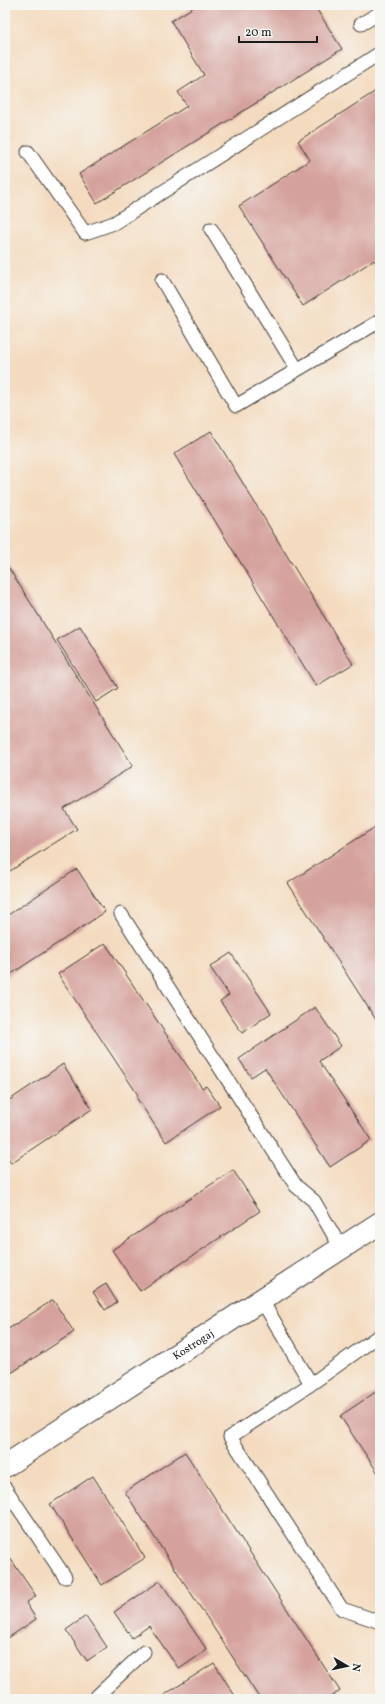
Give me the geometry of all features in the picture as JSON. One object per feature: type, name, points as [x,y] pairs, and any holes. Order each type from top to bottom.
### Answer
[{"type":"street","name":"Kostrogaj","points":[[5,1466],[380,1222]]},
{"type":"lane","points":[[361,24],[380,13]]},
{"type":"lane","points":[[28,152],[85,233],[114,223],[380,53]]},
{"type":"lane","points":[[212,229],[297,369]]},
{"type":"lane","points":[[162,280],[236,406],[380,321]]},
{"type":"lane","points":[[121,914],[296,1186],[314,1201],[341,1248]]},
{"type":"lane","points":[[261,1300],[311,1384]]},
{"type":"lane","points":[[380,1335],[311,1384],[230,1437],[342,1609],[380,1622]]},
{"type":"lane","points":[[5,1488],[65,1577]]},
{"type":"lane","points":[[94,1699],[144,1652]]},
{"type":"building","points":[[197,5],[314,5],[342,49],[97,203],[79,174],[187,106],[178,92],[204,75],[171,21]]},
{"type":"building","points":[[379,89],[380,269],[374,260],[303,306],[239,206],[310,160],[298,141]]},
{"type":"building","points":[[211,431],[353,664],[316,686],[174,454]]},
{"type":"building","points":[[5,562],[133,766],[64,809],[77,829],[5,874]]},
{"type":"building","points":[[80,626],[118,688],[96,702],[57,640]]},
{"type":"building","points":[[380,824],[380,1026],[288,883]]},
{"type":"building","points":[[77,869],[105,912],[5,978],[5,917]]},
{"type":"building","points":[[105,943],[202,1088],[206,1086],[220,1106],[166,1142],[136,1097],[138,1095],[58,974]]},
{"type":"building","points":[[231,953],[271,1013],[242,1033],[220,1001],[229,995],[210,967]]},
{"type":"building","points":[[315,1007],[341,1046],[319,1061],[371,1140],[330,1167],[265,1068],[251,1077],[239,1059]]},
{"type":"building","points":[[63,1064],[92,1109],[11,1163],[5,1153],[5,1103]]},
{"type":"building","points":[[233,1170],[260,1211],[140,1291],[112,1250]]},
{"type":"building","points":[[106,1284],[117,1302],[105,1310],[93,1292]]},
{"type":"building","points":[[53,1300],[74,1332],[5,1377],[5,1331]]},
{"type":"building","points":[[380,1389],[380,1476],[340,1416]]},
{"type":"building","points":[[185,1452],[340,1691],[327,1699],[260,1699],[125,1492]]},
{"type":"building","points":[[93,1476],[145,1558],[102,1585],[50,1504]]},
{"type":"building","points":[[10,1558],[36,1596],[26,1603],[36,1619],[5,1640],[5,1562]]},
{"type":"building","points":[[160,1581],[207,1650],[179,1669],[149,1626],[132,1638],[114,1612]]},
{"type":"building","points":[[86,1616],[107,1647],[87,1661],[66,1630]]},
{"type":"building","points":[[214,1663],[237,1699],[158,1699]]}]
